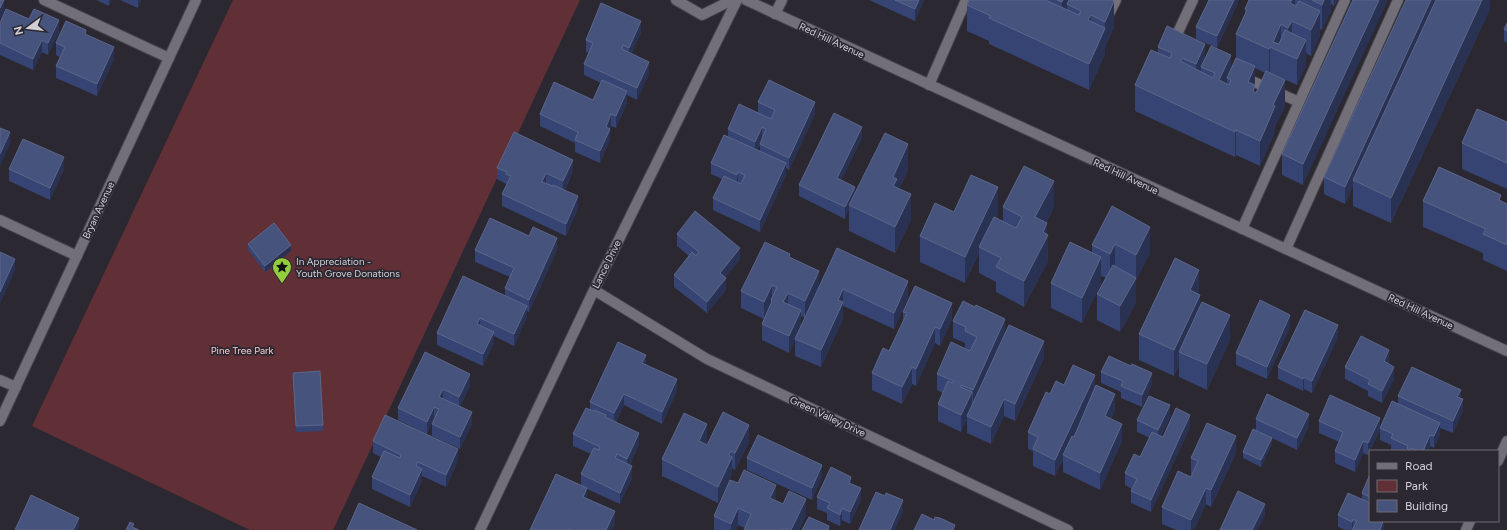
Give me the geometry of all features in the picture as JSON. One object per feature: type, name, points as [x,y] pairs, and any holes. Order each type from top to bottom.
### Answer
[{"type":"main road","points":[[44,0],[169,58]]},
{"type":"main road","name":"Bryan Avenue","points":[[0,421],[196,0]]},
{"type":"main road","points":[[676,0],[702,15],[732,0]]},
{"type":"main road","name":"Lance Drive","points":[[480,530],[594,290],[737,0]]},
{"type":"main road","name":"Red Hill Avenue","points":[[746,0],[1507,351]]},
{"type":"main road","points":[[775,14],[782,0]]},
{"type":"main road","points":[[929,85],[966,0]]},
{"type":"main road","points":[[1102,10],[1109,14],[1116,0]]},
{"type":"main road","points":[[1180,48],[1173,45],[1193,0]]},
{"type":"main road","points":[[1242,229],[1345,0]]},
{"type":"main road","points":[[1286,249],[1398,0]]},
{"type":"main road","points":[[1236,74],[1299,102]]},
{"type":"main road","points":[[0,220],[77,256]]},
{"type":"main road","name":"Green Valley Drive","points":[[594,290],[707,359],[1068,530]]},
{"type":"main road","points":[[0,380],[16,387]]},
{"type":"main road","points":[[1499,458],[1507,441]]},
{"type":"green space","name":"Pine Tree Park","points":[[233,0],[580,0],[333,530],[250,530],[32,426]]},
{"type":"building","points":[[0,0],[4,0],[0,8]]},
{"type":"building","points":[[895,0],[919,0],[915,9]]},
{"type":"building","points":[[969,0],[1045,0],[1079,15],[1081,11],[1067,4],[1069,0],[1114,1],[1105,22],[1091,15],[1088,20],[1105,28],[1089,64],[989,18],[991,16],[967,5]]},
{"type":"building","points":[[1209,0],[1234,0],[1217,36],[1196,27]]},
{"type":"building","points":[[1249,0],[1292,0],[1290,3],[1296,6],[1299,1],[1320,11],[1311,30],[1292,21],[1288,28],[1281,24],[1273,42],[1279,44],[1285,30],[1306,40],[1297,59],[1270,47],[1269,49],[1236,34],[1247,10],[1245,9]]},
{"type":"building","points":[[1312,0],[1324,0],[1322,5]]},
{"type":"building","points":[[1353,0],[1379,0],[1303,164],[1282,154]]},
{"type":"building","points":[[1406,0],[1431,0],[1345,187],[1324,177]]},
{"type":"building","points":[[1436,0],[1482,0],[1391,198],[1353,180]]},
{"type":"building","points":[[601,3],[641,21],[629,48],[623,45],[622,49],[649,62],[637,88],[584,64],[593,43],[586,40]]},
{"type":"building","points":[[6,9],[29,19],[34,9],[59,20],[48,43],[42,40],[33,59],[0,43],[0,23]]},
{"type":"building","points":[[66,21],[86,30],[85,34],[114,47],[97,84],[56,66],[65,47],[56,43]]},
{"type":"building","points":[[1507,23],[1507,31],[1504,29]]},
{"type":"building","points":[[1167,26],[1205,44],[1196,64],[1182,58],[1180,61],[1213,78],[1215,73],[1201,67],[1211,46],[1231,55],[1219,80],[1229,85],[1231,80],[1227,78],[1236,58],[1255,66],[1248,82],[1255,85],[1253,91],[1256,93],[1266,71],[1285,80],[1273,105],[1275,106],[1260,141],[1236,130],[1235,132],[1135,85],[1151,50],[1170,58],[1172,53],[1158,47]]},
{"type":"building","points":[[602,80],[627,91],[616,116],[611,114],[606,127],[610,129],[600,151],[575,140],[578,132],[540,114],[554,82],[593,100]]},
{"type":"building","points":[[769,80],[815,102],[789,158],[760,144],[766,129],[762,127],[755,142],[728,129],[739,104],[771,119],[775,110],[758,102]]},
{"type":"building","points":[[1477,109],[1507,122],[1507,163],[1462,143]]},
{"type":"building","points":[[834,113],[862,127],[837,178],[855,187],[845,207],[799,185]]},
{"type":"building","points":[[0,128],[10,132],[0,154]]},
{"type":"building","points":[[514,132],[573,160],[563,181],[546,173],[542,182],[578,196],[566,224],[502,194],[511,176],[506,174],[507,172],[497,168]]},
{"type":"building","points":[[885,133],[908,144],[893,177],[897,179],[893,186],[911,194],[895,227],[849,205]]},
{"type":"building","points":[[724,135],[786,163],[760,220],[713,198],[724,176],[741,184],[745,175],[738,172],[737,175],[711,163]]},
{"type":"building","points":[[23,139],[64,157],[50,188],[9,169]]},
{"type":"building","points":[[1024,166],[1054,181],[1035,217],[1047,223],[1043,232],[1048,235],[1024,281],[996,267],[1001,258],[979,247],[994,217],[1016,228],[1022,217],[1003,207]]},
{"type":"building","points":[[1439,167],[1501,195],[1499,200],[1507,204],[1507,245],[1483,234],[1486,229],[1423,201]]},
{"type":"building","points":[[971,175],[998,187],[965,257],[920,236],[935,203],[954,212]]},
{"type":"building","points":[[1112,206],[1150,227],[1136,255],[1115,244],[1110,254],[1092,245]]},
{"type":"building","points":[[695,211],[740,248],[720,273],[726,278],[707,302],[674,275],[692,252],[696,256],[699,252],[677,234]]},
{"type":"building","points":[[490,218],[529,236],[533,227],[557,238],[529,300],[505,288],[514,268],[475,250]]},
{"type":"building","points":[[274,223],[291,245],[265,266],[248,244]]},
{"type":"building","points":[[765,242],[790,254],[789,257],[819,271],[805,301],[788,293],[783,302],[801,310],[789,336],[762,324],[777,287],[772,285],[764,302],[741,291]]},
{"type":"building","points":[[1070,242],[1101,257],[1082,298],[1051,283]]},
{"type":"building","points":[[837,248],[908,281],[894,313],[843,289],[838,300],[843,302],[821,350],[795,339]]},
{"type":"building","points":[[0,252],[15,259],[0,292]]},
{"type":"building","points":[[1175,258],[1199,270],[1190,290],[1200,295],[1174,350],[1139,334]]},
{"type":"building","points":[[1113,265],[1136,278],[1120,306],[1097,294]]},
{"type":"building","points":[[463,276],[527,306],[514,334],[480,318],[477,324],[494,332],[483,354],[437,333]]},
{"type":"building","points":[[915,286],[952,303],[940,329],[935,327],[916,369],[912,367],[902,387],[872,373],[883,348],[889,351],[907,313],[903,312]]},
{"type":"building","points":[[1260,300],[1290,315],[1267,367],[1236,353]]},
{"type":"building","points":[[963,301],[975,307],[976,305],[1005,319],[973,390],[961,385],[961,387],[972,392],[961,415],[938,404],[948,381],[953,383],[954,381],[937,374],[951,342],[970,351],[977,337],[965,331],[966,327],[953,321]]},
{"type":"building","points":[[1202,302],[1230,315],[1207,364],[1179,352]]},
{"type":"building","points":[[1305,310],[1338,325],[1312,381],[1304,377],[1303,379],[1278,367]]},
{"type":"building","points":[[1009,325],[1044,341],[1015,404],[1004,399],[991,427],[967,416]]},
{"type":"building","points":[[1361,336],[1389,350],[1384,361],[1394,367],[1382,391],[1368,384],[1370,380],[1345,367]]},
{"type":"building","points":[[618,342],[646,355],[642,363],[677,379],[662,412],[624,394],[614,413],[590,402]]},
{"type":"building","points":[[425,352],[470,374],[459,397],[443,389],[439,397],[472,412],[460,437],[432,424],[439,409],[434,407],[427,422],[398,408]]},
{"type":"building","points":[[1109,356],[1131,366],[1132,364],[1152,373],[1142,395],[1121,386],[1123,381],[1101,372]]},
{"type":"building","points":[[1073,365],[1095,375],[1055,460],[1033,449],[1038,437],[1028,432],[1046,392],[1050,394],[1056,381],[1064,385]]},
{"type":"building","points":[[1412,367],[1461,390],[1457,397],[1463,399],[1453,421],[1398,396]]},
{"type":"building","points":[[320,371],[323,425],[296,426],[293,373]]},
{"type":"building","points":[[1096,385],[1115,394],[1105,416],[1122,424],[1100,473],[1063,455],[1072,436],[1074,437]]},
{"type":"building","points":[[1267,394],[1309,414],[1297,438],[1256,419]]},
{"type":"building","points":[[1330,395],[1380,418],[1368,443],[1363,441],[1355,460],[1335,451],[1343,432],[1319,421]]},
{"type":"building","points":[[1149,396],[1170,405],[1158,430],[1137,420]]},
{"type":"building","points":[[1392,401],[1440,423],[1434,436],[1430,435],[1423,450],[1416,450],[1411,448],[1410,450],[1407,448],[1408,446],[1391,438],[1393,434],[1380,428]]},
{"type":"building","points":[[586,408],[606,415],[605,417],[639,433],[627,459],[617,454],[615,458],[632,466],[620,493],[581,474],[594,448],[599,450],[600,447],[573,434]]},
{"type":"building","points":[[1176,408],[1190,415],[1151,500],[1131,491],[1137,479],[1125,473],[1134,454],[1140,457],[1152,432],[1163,437]]},
{"type":"building","points":[[723,412],[749,425],[735,453],[731,451],[729,455],[732,457],[718,487],[662,459],[684,413],[707,424],[699,441],[707,445]]},
{"type":"building","points":[[385,415],[458,449],[446,475],[418,462],[416,466],[422,469],[410,495],[372,477],[384,451],[400,458],[401,455],[373,441]]},
{"type":"building","points":[[1207,423],[1236,436],[1211,490],[1206,488],[1191,520],[1162,507],[1178,471],[1191,477],[1198,461],[1191,458]]},
{"type":"building","points":[[1253,429],[1272,438],[1261,460],[1243,452]]},
{"type":"building","points":[[758,435],[822,465],[812,488],[747,458]]},
{"type":"building","points":[[831,467],[851,477],[849,483],[861,488],[850,512],[842,508],[840,515],[827,508],[830,503],[817,497]]},
{"type":"building","points":[[744,470],[776,485],[770,498],[783,504],[789,491],[806,499],[791,530],[783,528],[782,530],[744,530],[751,514],[738,508],[731,524],[714,516],[730,480],[738,483]]},
{"type":"building","points":[[556,474],[587,488],[583,497],[615,511],[606,530],[530,530]]},
{"type":"building","points":[[1369,476],[1369,496],[1362,493]]},
{"type":"building","points":[[1238,491],[1265,504],[1252,530],[1220,530]]},
{"type":"building","points":[[876,492],[885,496],[886,493],[903,500],[890,530],[859,530]]},
{"type":"building","points":[[1348,493],[1369,503],[1369,522],[1383,522],[1380,530],[1352,530],[1357,521],[1353,519],[1352,522],[1338,515]]},
{"type":"building","points":[[31,495],[79,518],[73,530],[15,530]]},
{"type":"building","points":[[359,503],[417,530],[347,530]]},
{"type":"building","points":[[922,514],[934,520],[935,517],[940,518],[955,525],[953,530],[914,530]]},
{"type":"building","points":[[809,517],[829,526],[828,530],[802,530]]},
{"type":"building","points":[[130,522],[134,524],[132,527],[139,530],[126,530]]},
{"type":"place","name":"In Appreciation - Youth Grove Donations","points":[[282,284]]}]
